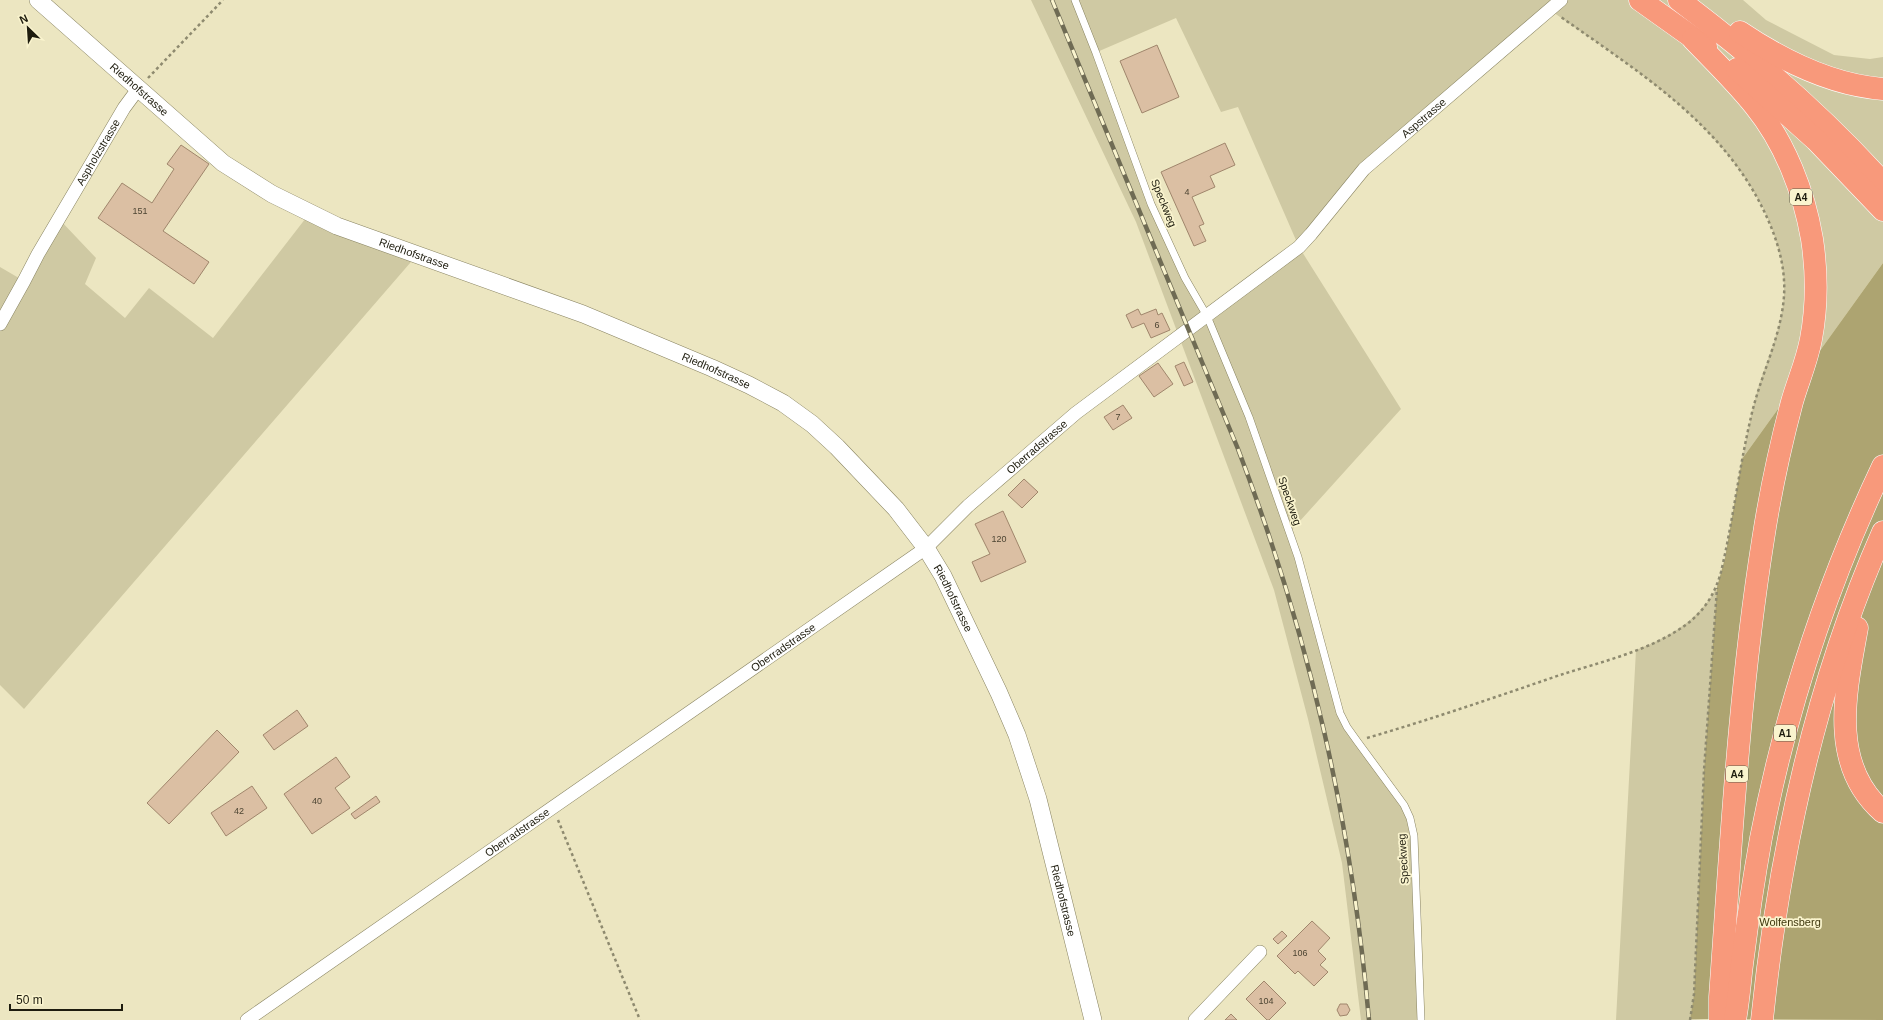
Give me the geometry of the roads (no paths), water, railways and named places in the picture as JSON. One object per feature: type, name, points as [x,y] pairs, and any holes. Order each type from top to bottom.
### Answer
[{"type":"highway","name":"A4","points":[[1640,0],[1693,39],[1730,63],[1793,117],[1883,210]]},
{"type":"highway","points":[[1679,0],[1732,40],[1784,85],[1837,135],[1883,183]]},
{"type":"highway","points":[[1688,0],[1718,17],[1772,53],[1800,67],[1834,80],[1883,89]]},
{"type":"highway","name":"A4","points":[[1693,39],[1744,93],[1768,125],[1787,158],[1802,198],[1812,240],[1815,271],[1815,304],[1811,340],[1792,400],[1764,536],[1754,596],[1736,792],[1720,997],[1720,1020]]},
{"type":"highway","name":"A1","points":[[1735,1020],[1754,878],[1770,798],[1787,727],[1800,680],[1826,602],[1856,527],[1883,466]]},
{"type":"highway","name":"A1","points":[[1762,1020],[1780,882],[1799,790],[1826,688],[1868,568],[1883,532]]},
{"type":"highway","points":[[1868,568],[1846,689],[1845,727],[1848,751],[1853,770],[1866,794],[1883,812]]},
{"type":"street","name":"Riedhofstrasse","points":[[38,0],[223,163],[272,194],[309,214],[356,233],[597,319],[712,368],[767,394],[799,414],[837,447],[896,509],[926,548],[943,576],[988,670],[1026,760],[1042,812],[1074,949],[1093,1020]]},
{"type":"street","name":"Aspstrasse","points":[[1299,247],[1316,229],[1364,169],[1561,0]]},
{"type":"street","name":"Aspholzstrasse","points":[[0,324],[38,254],[124,108],[138,88]]},
{"type":"street","name":"Oberradstrasse","points":[[247,1020],[552,806],[926,548],[968,506],[1076,413],[1299,247]]},
{"type":"street","points":[[1195,1020],[1260,952]]},
{"type":"lane","name":"Speckweg","points":[[1075,0],[1096,52],[1152,204],[1185,278],[1207,316],[1249,417],[1290,532],[1305,581],[1340,713],[1347,727],[1404,805],[1412,824],[1414,836],[1421,1020]]},
{"type":"railway","points":[[1052,0],[1238,449],[1264,520],[1286,590],[1324,730],[1339,801],[1351,873],[1369,1020]]},
{"type":"park label","name":"Wolfensberg","points":[[1790,922]]}]
